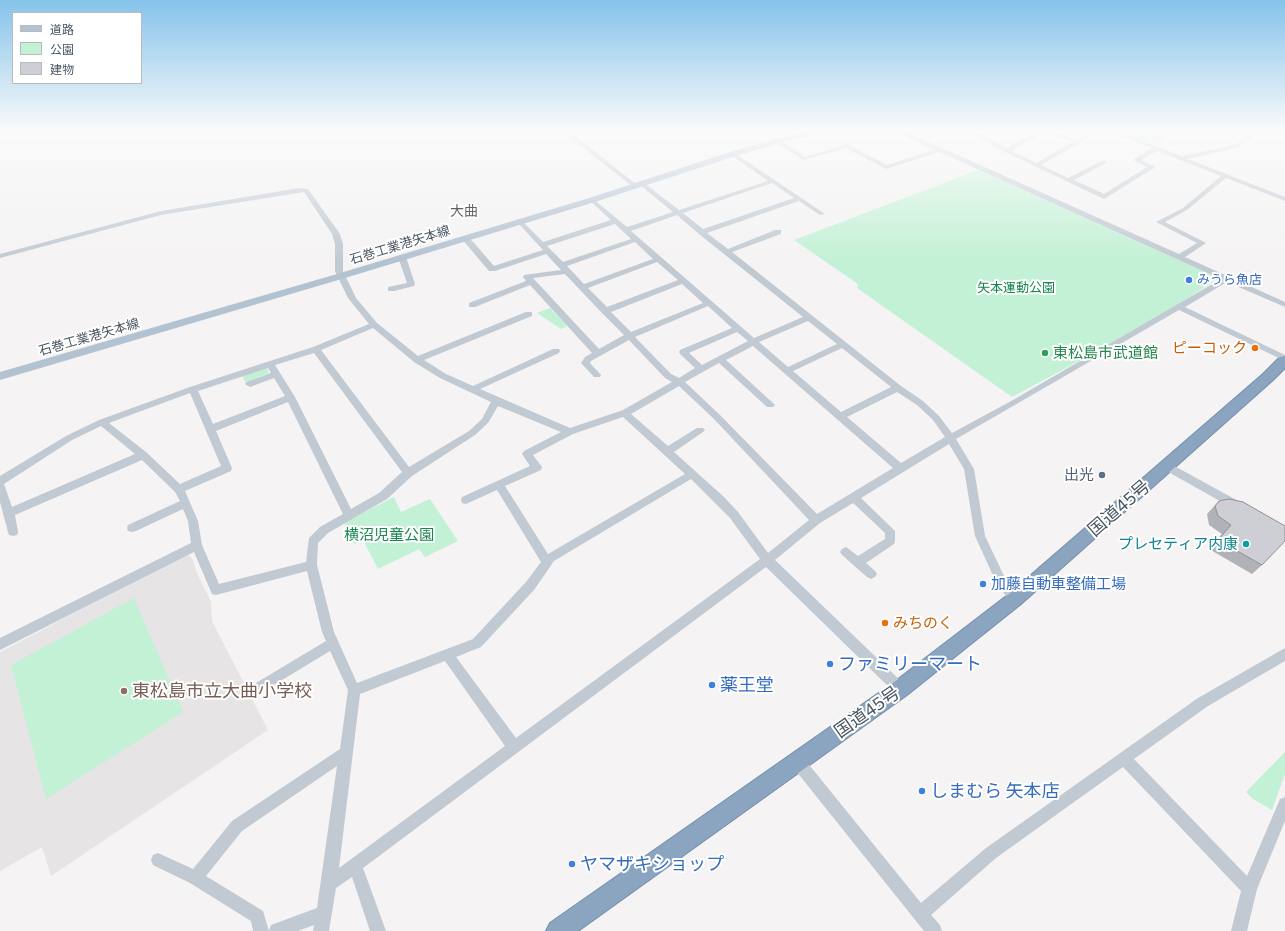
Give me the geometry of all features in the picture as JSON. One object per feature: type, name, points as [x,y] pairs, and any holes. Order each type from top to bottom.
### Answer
[{"type":"highway","name":"国道45号","points":[[558,931],[900,689],[1015,599],[1268,377],[1285,359]]},
{"type":"main road","name":"石巻工業港矢本線","points":[[0,376],[341,276],[592,200],[674,173]]},
{"type":"street","points":[[623,173],[678,212],[728,251],[898,388],[920,403],[936,418],[951,438],[969,469],[980,536],[1000,578],[1015,599]]},
{"type":"street","points":[[762,173],[822,214]]},
{"type":"street","points":[[991,173],[1285,305]]},
{"type":"street","points":[[1055,173],[1104,197],[1142,173]]},
{"type":"street","points":[[1069,180],[1082,173]]},
{"type":"street","points":[[1222,173],[1285,199]]},
{"type":"street","points":[[1178,258],[1202,243],[1160,222],[1185,209],[1226,175]]},
{"type":"street","points":[[626,230],[773,181]]},
{"type":"street","points":[[0,256],[161,213],[306,190],[336,234],[340,244],[339,271],[341,276],[359,308],[374,325],[417,360],[443,376],[496,401],[570,432]]},
{"type":"street","points":[[702,232],[799,199]]},
{"type":"street","points":[[592,200],[683,281],[755,341],[900,468]]},
{"type":"street","points":[[465,238],[492,269],[616,221]]},
{"type":"street","points":[[520,222],[668,376],[679,381],[717,417],[816,520]]},
{"type":"street","points":[[728,251],[778,232]]},
{"type":"street","points":[[598,354],[527,277],[564,268],[637,239]]},
{"type":"street","points":[[391,289],[414,284],[402,257]]},
{"type":"street","points":[[582,287],[659,259]]},
{"type":"street","points":[[329,884],[767,560],[816,520],[951,438],[1016,402],[1226,279]]},
{"type":"street","points":[[605,311],[683,281]]},
{"type":"street","points":[[472,305],[531,282]]},
{"type":"street","points":[[597,375],[585,364],[588,359],[635,333],[709,303]]},
{"type":"street","points":[[1179,307],[1285,359]]},
{"type":"street","points":[[417,360],[529,314]]},
{"type":"street","points":[[466,500],[537,467],[527,454],[570,432],[614,415],[625,413],[701,369],[721,360],[755,341],[810,317]]},
{"type":"street","points":[[0,481],[69,438],[102,422],[193,389],[316,349],[374,325]]},
{"type":"street","points":[[701,369],[683,352],[739,328]]},
{"type":"street","points":[[788,370],[844,344]]},
{"type":"street","points":[[316,349],[408,473]]},
{"type":"street","points":[[473,389],[556,351]]},
{"type":"street","points":[[721,360],[770,405]]},
{"type":"street","points":[[270,364],[290,397],[349,516]]},
{"type":"street","points":[[250,384],[276,374]]},
{"type":"street","points":[[841,416],[898,388]]},
{"type":"street","points":[[179,489],[227,468],[193,389]]},
{"type":"street","points":[[210,429],[290,397]]},
{"type":"street","points":[[321,931],[329,884],[354,690],[328,632],[311,565],[313,541],[324,530],[383,496],[408,473],[451,447],[472,432],[485,421],[496,401]]},
{"type":"street","points":[[625,413],[720,500],[734,515],[767,560],[900,689]]},
{"type":"street","points":[[102,422],[143,455],[179,489],[193,521],[197,545],[216,590],[311,565]]},
{"type":"street","points":[[668,451],[700,430]]},
{"type":"street","points":[[9,513],[143,455]]},
{"type":"street","points":[[1166,466],[1250,513]]},
{"type":"street","points":[[354,690],[477,642],[530,586],[550,558],[692,474]]},
{"type":"street","points":[[499,484],[547,562]]},
{"type":"street","points":[[0,486],[9,513],[13,532]]},
{"type":"street","points":[[853,497],[890,531],[890,541],[858,562]]},
{"type":"street","points":[[132,528],[186,503]]},
{"type":"street","points":[[0,644],[197,545]]},
{"type":"street","points":[[846,552],[871,574]]},
{"type":"street","points":[[260,687],[333,643]]},
{"type":"street","points":[[447,654],[514,747]]},
{"type":"street","points":[[921,913],[991,854],[1203,702],[1285,654]]},
{"type":"street","points":[[195,878],[237,826],[345,753]]},
{"type":"street","points":[[1124,759],[1249,889]]},
{"type":"street","points":[[797,761],[934,931]]},
{"type":"street","points":[[1239,931],[1249,889],[1285,804]]},
{"type":"street","points":[[158,860],[195,878],[258,916],[261,931]]},
{"type":"street","points":[[355,865],[378,931]]},
{"type":"street","points":[[277,931],[323,914]]},
{"type":"shaded area","name":"東松島市立大曲小学校","points":[[187,554],[192,558],[197,573],[211,602],[212,621],[268,730],[51,876],[42,847],[0,871],[0,652]]},
{"type":"green space","name":"矢本運動公園","points":[[969,173],[986,173],[1219,278],[1144,326],[1012,397],[857,288],[858,284],[794,240]]},
{"type":"green space","points":[[550,308],[567,326],[561,329],[537,313]]},
{"type":"green space","points":[[267,368],[269,373],[246,383],[241,374]]},
{"type":"green space","name":"横沼児童公園","points":[[394,497],[401,512],[430,499],[458,541],[425,557],[419,549],[378,569],[363,540],[354,544],[344,523]]},
{"type":"green space","points":[[134,598],[183,712],[46,799],[11,665]]},
{"type":"green space","points":[[1285,752],[1285,774],[1272,810],[1253,799],[1246,792]]},
{"type":"building","name":"プレセティア内康","points":[[1229,499],[1243,502],[1285,526],[1285,541],[1262,565],[1218,540],[1231,525],[1218,516],[1215,506],[1219,501]]},
{"type":"place","name":"みうら魚店","points":[[1189,280]]},
{"type":"place","name":"ピーコック","points":[[1255,348]]},
{"type":"place","name":"東松島市武道館","points":[[1045,353]]},
{"type":"place","name":"出光","points":[[1102,475]]},
{"type":"place","name":"プレセティア内康","points":[[1246,544]]},
{"type":"place","name":"加藤自動車整備工場","points":[[983,584]]},
{"type":"place","name":"みちのく","points":[[885,623]]},
{"type":"place","name":"ファミリーマート","points":[[830,664]]},
{"type":"place","name":"薬王堂","points":[[712,685]]},
{"type":"place","name":"東松島市立大曲小学校","points":[[124,691]]},
{"type":"place","name":"しまむら 矢本店","points":[[922,791]]},
{"type":"place","name":"ヤマザキショップ","points":[[572,864]]},
{"type":"district","name":"大曲","points":[[464,211]]}]
